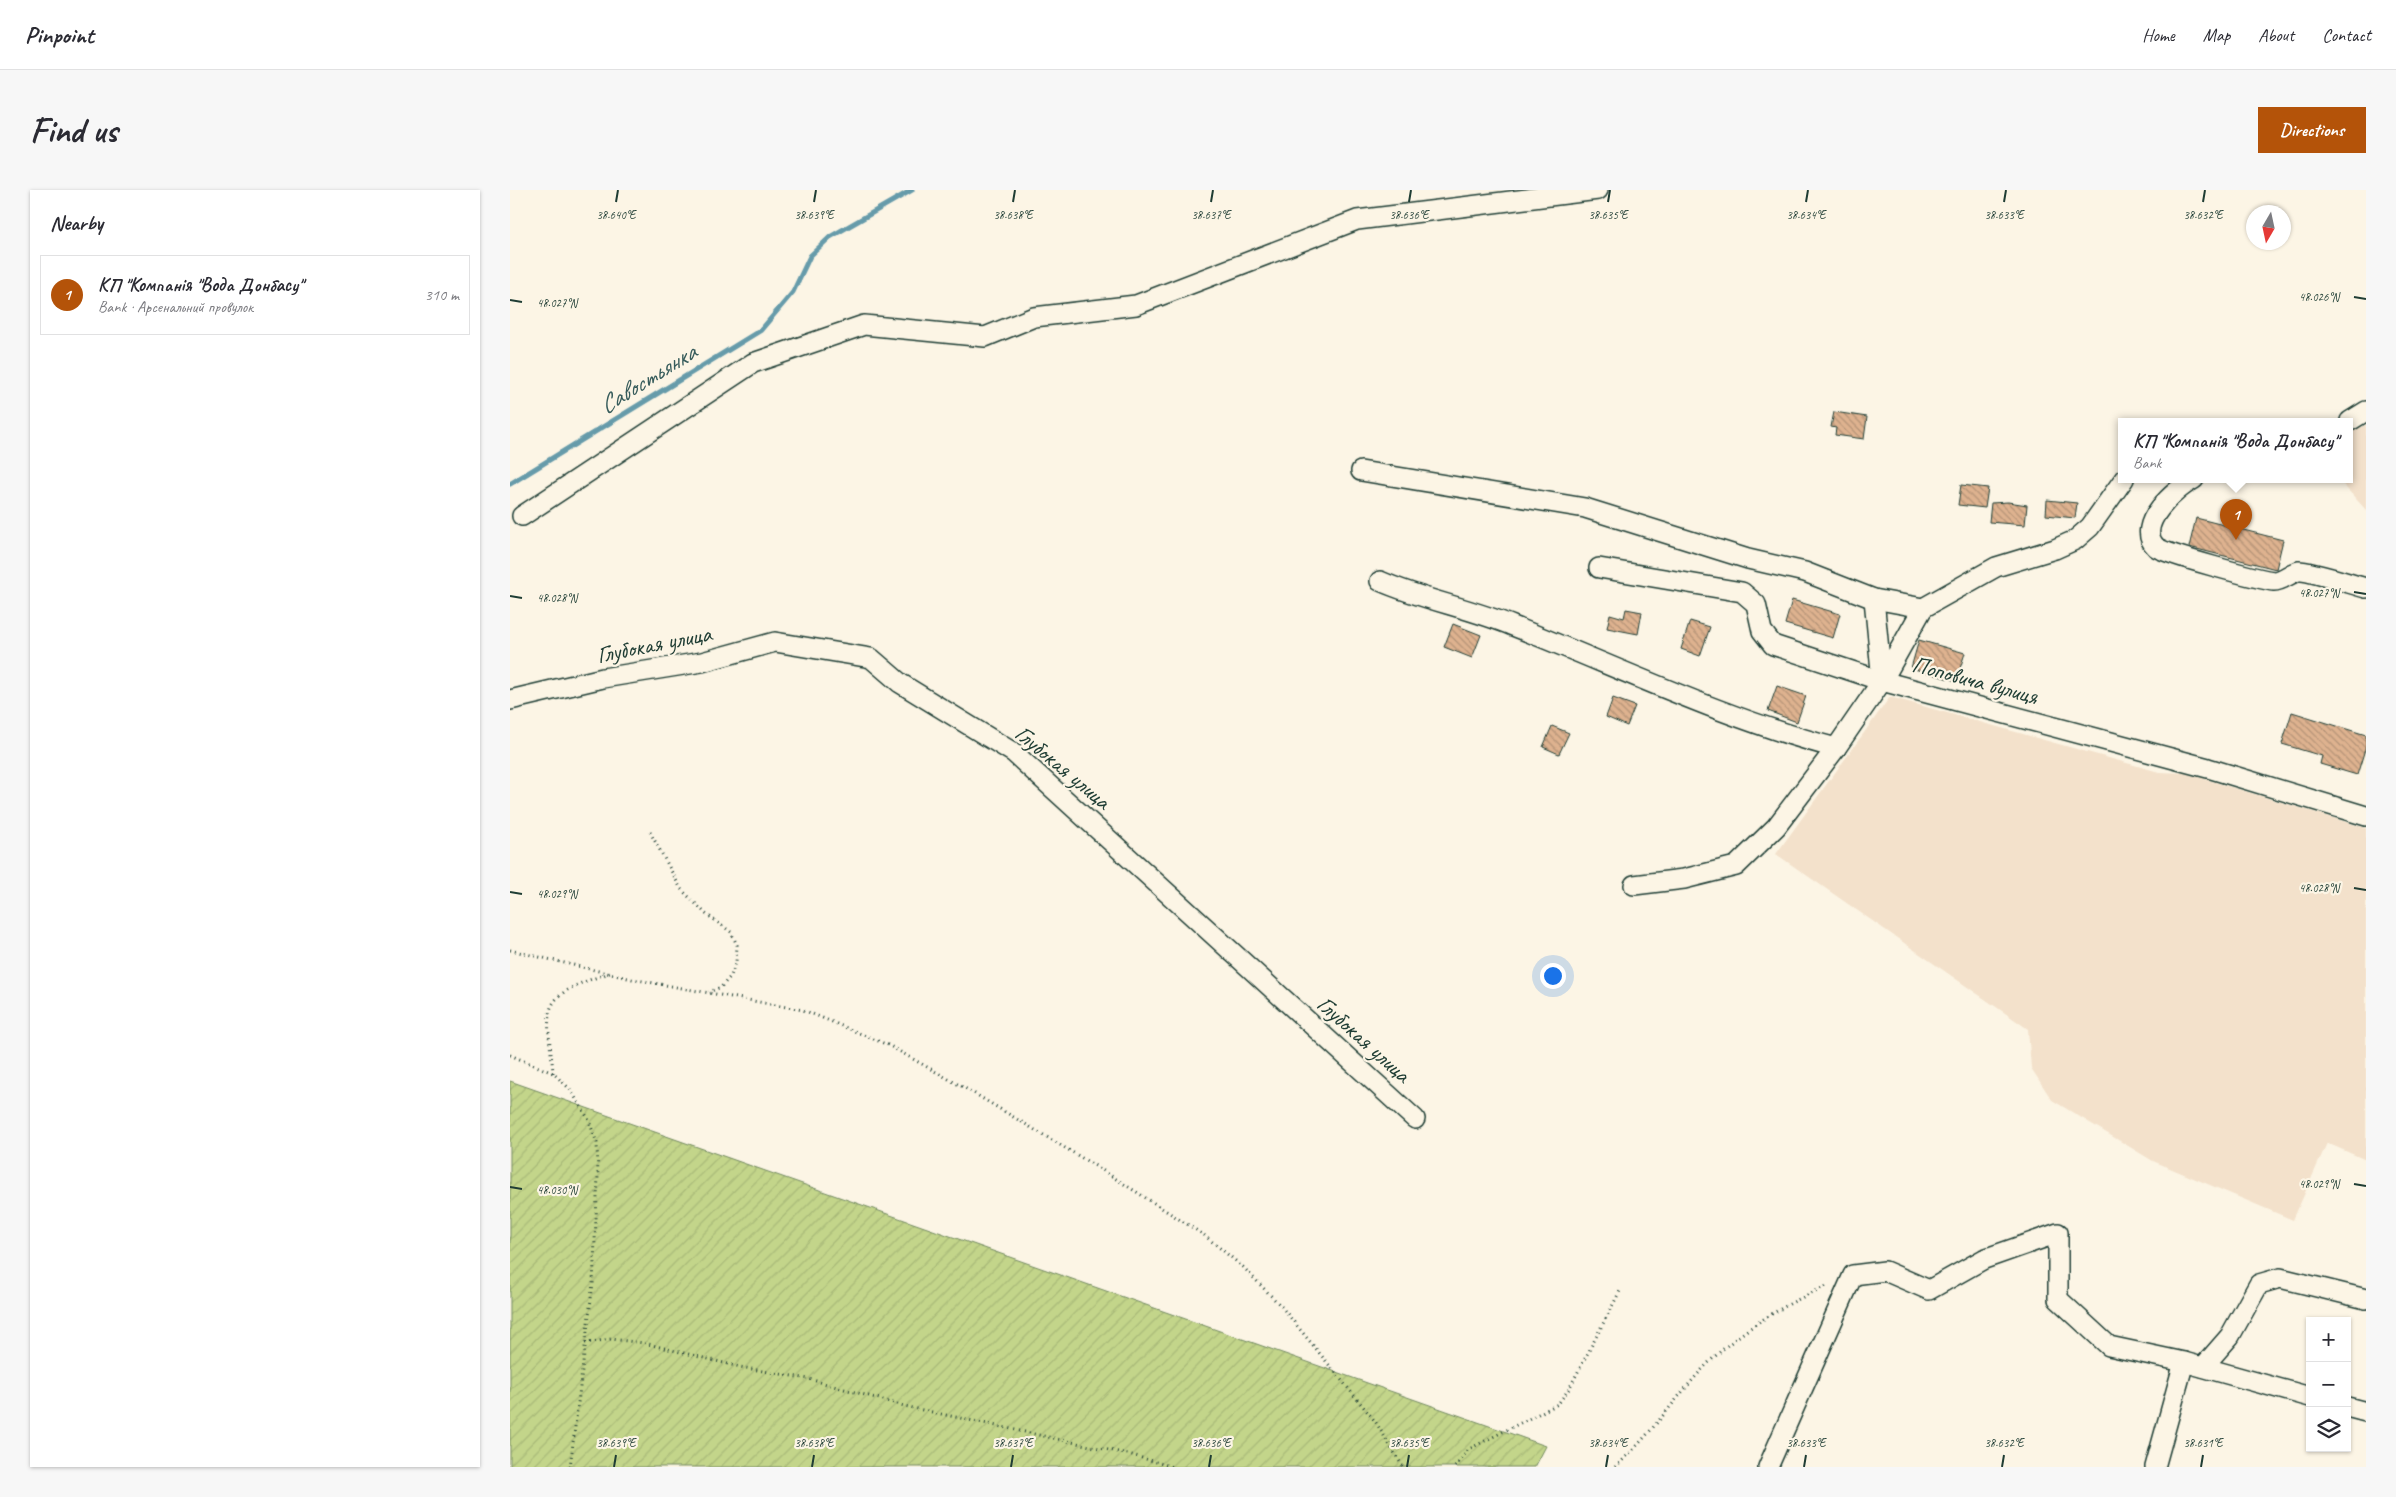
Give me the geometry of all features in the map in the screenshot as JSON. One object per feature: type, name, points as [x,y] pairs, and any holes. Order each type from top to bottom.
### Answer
[{"type":"street","points":[[522,516],[753,363],[864,325],[985,337],[1034,317],[1136,305],[1357,220],[1598,190]]},
{"type":"street","points":[[2353,419],[2366,411]]},
{"type":"street","points":[[1361,471],[1585,508],[1748,558],[1805,572],[1874,599],[1922,608]]},
{"type":"street","points":[[1634,885],[1684,879],[1736,866],[1776,828],[1836,748],[1882,681],[1922,608],[1996,567],[2055,549],[2075,540],[2090,527],[2121,483]]},
{"type":"street","points":[[2186,483],[2166,500],[2155,514],[2151,528],[2151,539],[2157,548],[2190,560],[2275,581],[2300,571],[2366,588]]},
{"type":"street","name":"Поповича вулиця","points":[[1599,568],[1742,592],[1756,604],[1762,631],[1773,645],[1882,681],[2208,768],[2366,816]]},
{"type":"street","points":[[1380,581],[1405,592],[1476,611],[1748,722],[1836,748]]},
{"type":"street","points":[[1874,599],[1882,681]]},
{"type":"street","name":"Глубокая улица","points":[[510,700],[603,678],[702,662],[775,642],[871,658],[900,684],[1014,753],[1415,1119]]},
{"type":"street","points":[[1768,1467],[1853,1275],[1885,1271],[1928,1290],[1984,1259],[2058,1233],[2058,1300],[2109,1346],[2184,1362],[2306,1396]]},
{"type":"street","points":[[2203,1367],[2230,1336],[2259,1284],[2280,1278],[2366,1299]]},
{"type":"street","points":[[2155,1467],[2184,1362]]},
{"type":"street","points":[[2351,1408],[2366,1412]]},
{"type":"path","points":[[650,832],[681,889],[706,914],[731,932],[737,945],[736,962],[731,976],[721,987],[708,992]]},
{"type":"path","points":[[510,950],[610,973],[803,1010],[888,1045],[970,1091],[1102,1170],[1204,1235],[1243,1267],[1280,1304],[1375,1421],[1403,1467]]},
{"type":"path","points":[[553,1073],[549,1014],[555,1001],[568,990],[610,973]]},
{"type":"path","points":[[510,1055],[553,1073],[570,1089],[588,1118],[597,1143],[598,1176],[593,1283],[570,1467]]},
{"type":"path","points":[[1615,1467],[1698,1373],[1729,1344],[1770,1314],[1814,1291],[1853,1275]]},
{"type":"path","points":[[1455,1467],[1469,1449],[1558,1404],[1569,1389],[1620,1291]]},
{"type":"path","points":[[585,1343],[611,1339],[644,1343],[690,1356],[809,1379],[904,1406],[1132,1455],[1173,1467]]},
{"type":"shaded area","points":[[2366,425],[2366,510],[2342,483],[2353,483],[2353,431]]},
{"type":"shaded area","points":[[1890,697],[2159,772],[2185,773],[2366,828],[2366,1160],[2327,1143],[2293,1220],[2153,1161],[2052,1100],[2031,1068],[2028,1029],[1776,854]]},
{"type":"green space","points":[[510,1081],[1546,1446],[1535,1467],[510,1467]]},
{"type":"building","points":[[1834,412],[1867,417],[1864,439],[1835,435],[1836,428],[1831,427]]},
{"type":"building","points":[[1961,485],[1988,488],[1985,508],[1958,505]]},
{"type":"building","points":[[2047,500],[2077,503],[2075,518],[2046,515]]},
{"type":"building","points":[[2008,502],[2027,505],[2025,525],[1989,522],[1991,503]]},
{"type":"building","points":[[2196,518],[2283,540],[2276,569],[2189,547]]},
{"type":"building","points":[[1792,600],[1840,614],[1833,638],[1785,624]]},
{"type":"building","points":[[1626,609],[1642,612],[1638,634],[1607,628],[1610,614],[1624,618]]},
{"type":"building","points":[[1690,621],[1710,627],[1700,656],[1681,649]]},
{"type":"building","points":[[1453,624],[1481,635],[1472,658],[1444,647]]},
{"type":"building","points":[[1919,640],[1965,653],[1956,681],[1911,668]]},
{"type":"building","points":[[1777,686],[1806,696],[1797,722],[1768,711]]},
{"type":"building","points":[[1613,698],[1635,706],[1627,726],[1606,717]]},
{"type":"building","points":[[2292,712],[2366,735],[2366,746],[2357,775],[2320,764],[2322,756],[2282,744]]},
{"type":"building","points":[[1552,726],[1569,733],[1559,754],[1543,747]]},
{"type":"waterway","name":"Савостьянка","points":[[510,484],[761,330],[793,292],[810,256],[830,237],[912,190]]},
{"type":"place","name":"КП \"Компанія \"Вода Донбасу\"","points":[[2236,540]]}]
